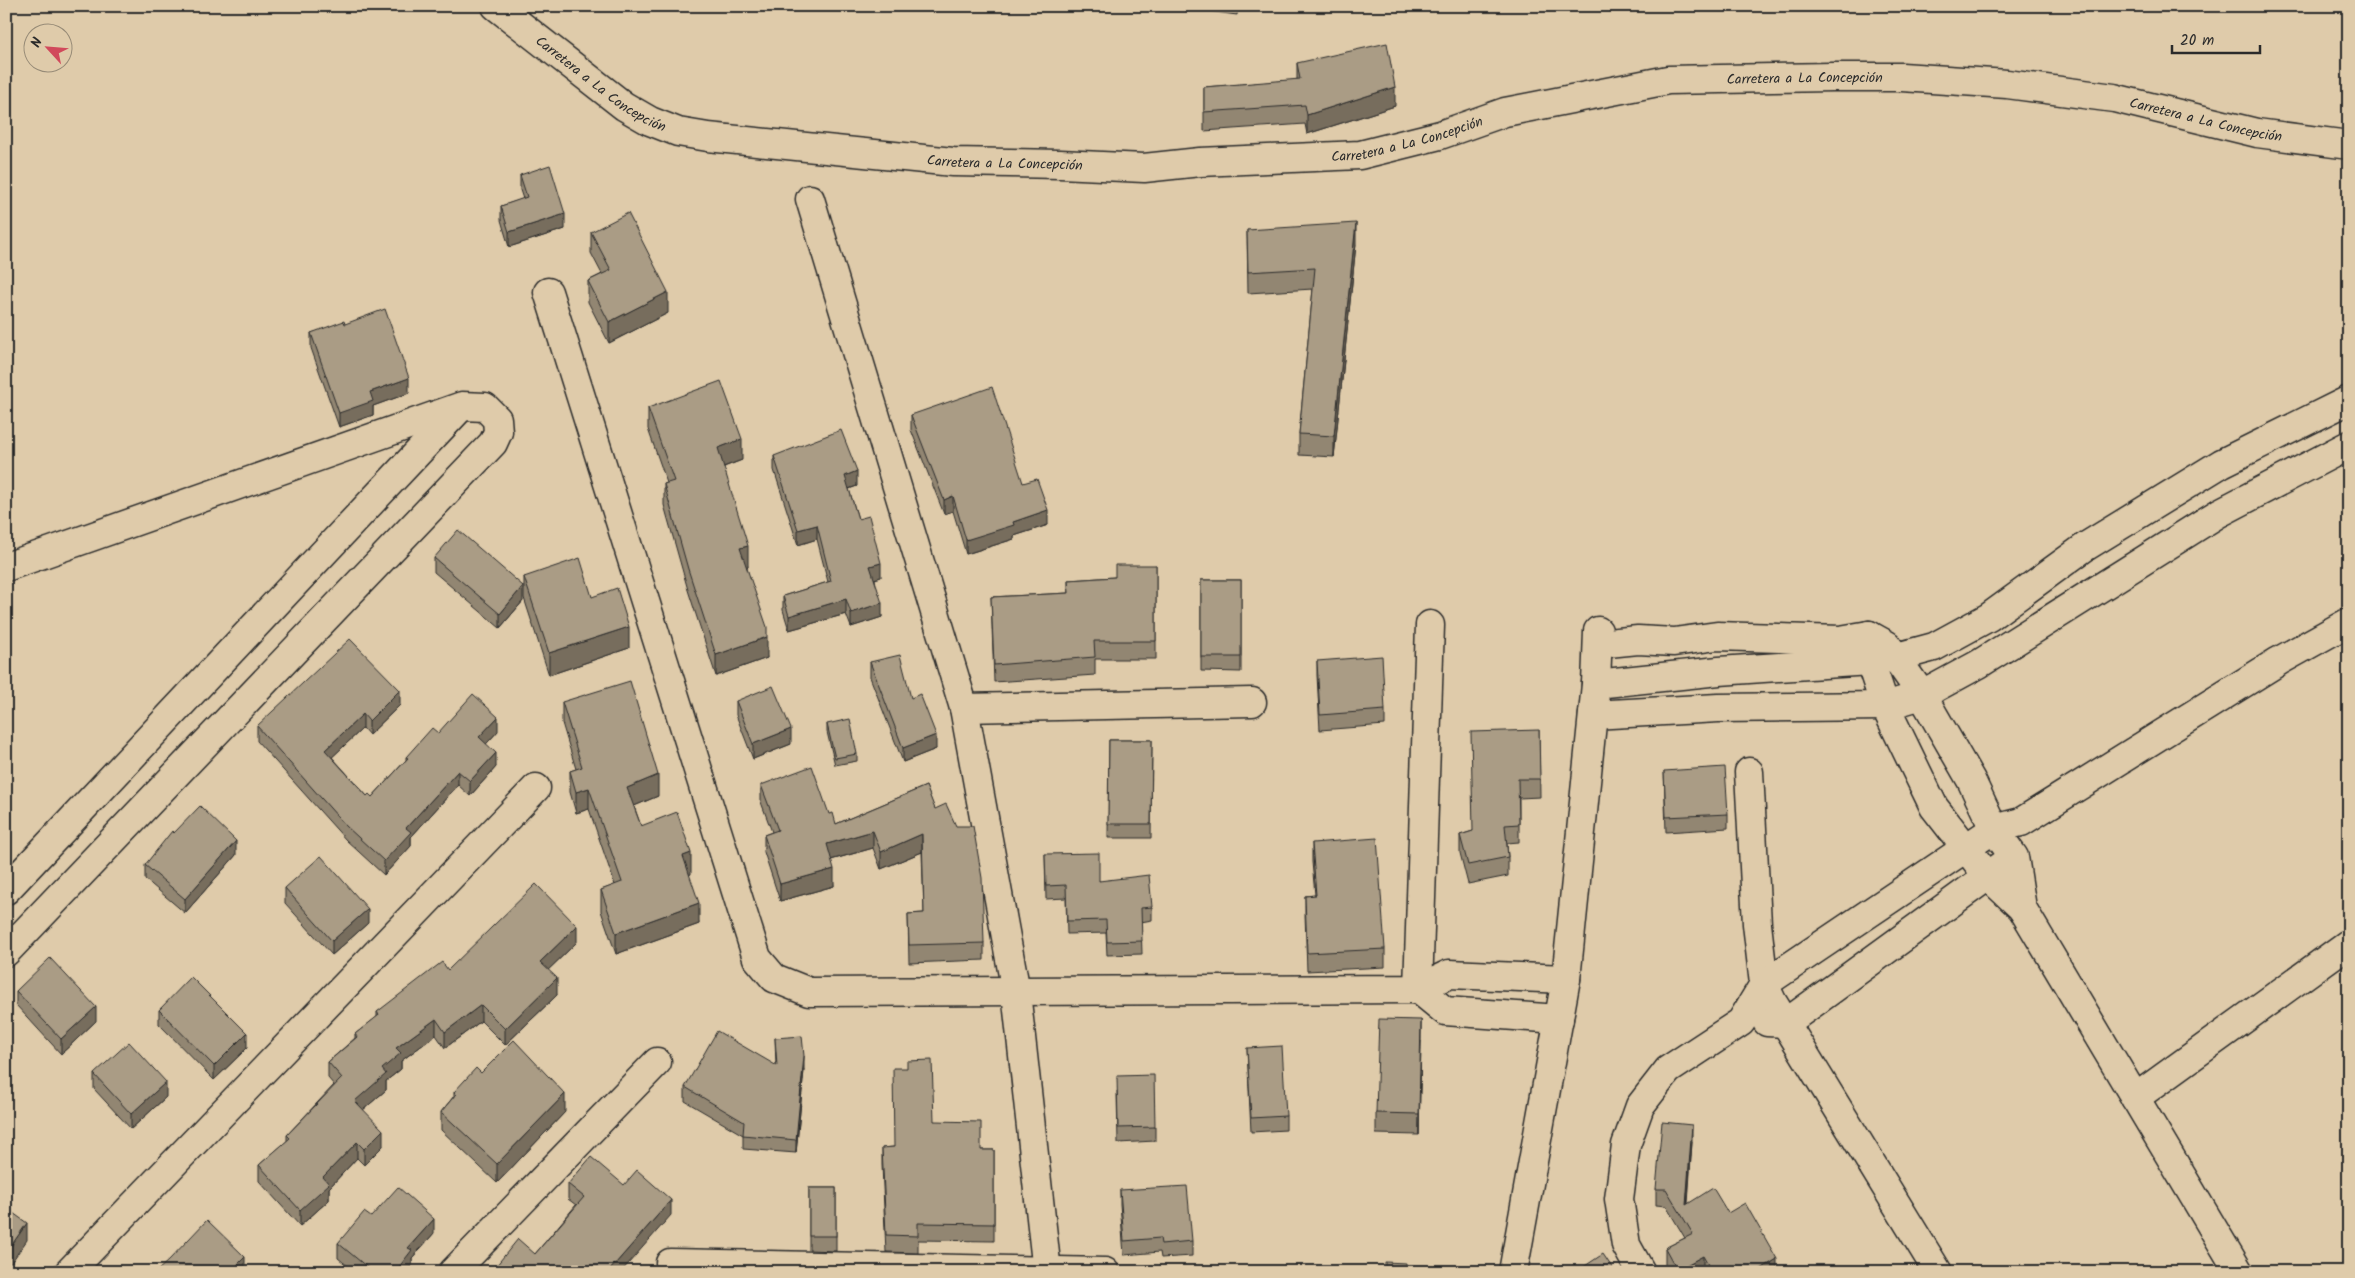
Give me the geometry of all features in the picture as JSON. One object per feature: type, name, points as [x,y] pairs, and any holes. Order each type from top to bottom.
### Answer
[{"type":"street","name":"Carretera a La Concepción","points":[[496,6],[624,106],[650,121],[678,132],[708,137],[953,162],[1144,168],[1200,162],[1360,155],[1440,135],[1504,112],[1668,80],[1832,76],[1902,77],[2007,84],[2104,97],[2257,133],[2349,145]]},
{"type":"street","points":[[810,199],[964,708],[1016,992],[1047,1271]]},
{"type":"street","points":[[548,292],[757,958],[774,978],[809,992],[1418,990],[1449,974],[1566,979]]},
{"type":"street","points":[[1596,684],[1934,646],[1989,617],[2085,546],[2222,463],[2349,400]]},
{"type":"street","points":[[6,890],[462,406]]},
{"type":"street","points":[[6,567],[462,406],[485,407],[497,419],[498,432],[493,443],[6,952]]},
{"type":"street","points":[[1593,715],[1718,708],[1885,706],[1922,695],[1979,664],[2218,513],[2349,445]]},
{"type":"street","points":[[1641,1272],[1626,1245],[1619,1199],[1626,1144],[1640,1106],[1668,1070],[1741,1022],[1764,984],[1994,829],[2021,822],[2279,661],[2349,622]]},
{"type":"street","points":[[1418,990],[1430,624]]},
{"type":"street","points":[[1717,636],[1719,670],[1718,708]]},
{"type":"street","points":[[1513,1272],[1566,979],[1596,684],[1598,637],[1674,642],[1717,636],[1840,640],[1879,651],[1922,695],[1970,780],[1994,829],[2014,857]]},
{"type":"street","points":[[1879,651],[1885,706],[1934,808],[1987,875],[2022,908],[2239,1272]]},
{"type":"street","points":[[964,708],[1252,702]]},
{"type":"street","points":[[1749,772],[1757,924],[1764,984],[1938,1272]]},
{"type":"street","points":[[69,1272],[536,788]]},
{"type":"street","points":[[2021,822],[2014,857],[2022,908]]},
{"type":"street","points":[[1741,1022],[1786,1023],[2014,857]]},
{"type":"street","points":[[2135,1098],[2349,943]]},
{"type":"street","points":[[1418,990],[1445,1011],[1559,1019]]},
{"type":"street","points":[[452,1272],[657,1062]]},
{"type":"street","points":[[670,1263],[1105,1272]]},
{"type":"building","points":[[1387,43],[1395,87],[1307,115],[1305,105],[1204,112],[1204,87],[1300,79],[1297,63]]},
{"type":"building","points":[[550,165],[565,214],[509,232],[501,206],[527,197],[520,175]]},
{"type":"building","points":[[628,213],[668,292],[609,322],[588,281],[611,270],[591,232]]},
{"type":"building","points":[[1356,223],[1334,436],[1299,434],[1315,268],[1248,272],[1247,230]]},
{"type":"building","points":[[385,309],[409,378],[370,392],[373,401],[339,413],[311,333],[344,321],[345,324]]},
{"type":"building","points":[[721,381],[742,439],[718,448],[748,546],[740,548],[767,627],[767,637],[716,655],[688,569],[664,484],[674,481],[648,408]]},
{"type":"building","points":[[992,387],[1023,483],[1037,479],[1048,510],[1013,522],[1014,525],[966,540],[953,496],[944,500],[911,415]]},
{"type":"building","points":[[841,430],[857,471],[845,476],[858,519],[869,516],[881,563],[870,566],[882,603],[851,613],[846,599],[789,616],[783,596],[831,581],[817,525],[798,530],[774,456]]},
{"type":"building","points":[[458,530],[523,586],[500,614],[434,558]]},
{"type":"building","points":[[580,558],[592,597],[617,588],[629,627],[549,653],[524,577]]},
{"type":"building","points":[[1115,565],[1156,565],[1156,641],[1094,641],[1095,657],[994,665],[991,597],[1069,593],[1068,580],[1115,577]]},
{"type":"building","points":[[1201,580],[1241,580],[1241,657],[1201,657]]},
{"type":"building","points":[[350,639],[400,690],[369,721],[363,714],[325,750],[367,796],[369,794],[372,797],[408,758],[406,757],[432,728],[438,733],[473,694],[498,717],[479,737],[496,753],[470,781],[458,771],[406,828],[411,832],[384,861],[346,826],[257,726]]},
{"type":"building","points":[[900,655],[911,698],[920,694],[936,735],[903,748],[870,662]]},
{"type":"building","points":[[1382,656],[1385,710],[1320,715],[1317,661]]},
{"type":"building","points":[[630,681],[658,775],[627,788],[641,826],[677,812],[691,853],[683,856],[699,903],[616,933],[601,890],[622,882],[589,788],[576,792],[570,771],[582,767],[562,702]]},
{"type":"building","points":[[773,686],[791,729],[753,744],[736,701]]},
{"type":"building","points":[[850,719],[857,754],[835,758],[827,724]]},
{"type":"building","points":[[1539,730],[1540,779],[1518,779],[1519,824],[1505,825],[1508,857],[1468,865],[1460,835],[1473,831],[1471,732]]},
{"type":"building","points":[[1109,740],[1152,740],[1151,824],[1108,824]]},
{"type":"building","points":[[812,766],[829,814],[833,813],[836,824],[926,786],[935,809],[946,804],[956,826],[973,826],[982,878],[984,943],[909,945],[908,914],[924,913],[922,834],[881,852],[873,831],[827,844],[834,869],[780,884],[764,835],[778,830],[761,785]]},
{"type":"building","points":[[1725,767],[1728,814],[1666,817],[1664,771]]},
{"type":"building","points":[[200,806],[236,841],[185,899],[145,865],[172,831],[174,833]]},
{"type":"building","points":[[1377,838],[1385,949],[1307,953],[1305,896],[1316,895],[1312,843]]},
{"type":"building","points":[[1099,853],[1099,881],[1149,875],[1152,907],[1141,908],[1142,941],[1107,942],[1106,920],[1067,921],[1066,885],[1046,886],[1045,854]]},
{"type":"building","points":[[321,856],[368,909],[332,941],[285,888]]},
{"type":"building","points":[[536,884],[577,926],[540,962],[557,978],[505,1029],[481,1005],[445,1032],[436,1019],[396,1048],[401,1053],[382,1069],[386,1074],[355,1101],[383,1130],[364,1149],[357,1142],[323,1177],[329,1184],[300,1210],[259,1165],[290,1138],[287,1135],[342,1078],[328,1062],[357,1037],[355,1034],[379,1015],[377,1012],[442,962],[448,970]]},
{"type":"building","points":[[50,958],[96,1007],[61,1039],[16,991]]},
{"type":"building","points":[[191,977],[247,1033],[214,1066],[159,1010]]},
{"type":"building","points":[[1379,1019],[1421,1020],[1419,1114],[1376,1113]]},
{"type":"building","points":[[717,1031],[777,1066],[775,1038],[802,1036],[804,1056],[796,1140],[743,1135],[744,1122],[685,1087]]},
{"type":"building","points":[[514,1040],[565,1094],[497,1164],[441,1112],[456,1094],[454,1092],[476,1068],[481,1073]]},
{"type":"building","points":[[129,1042],[166,1082],[131,1114],[94,1074]]},
{"type":"building","points":[[1282,1046],[1286,1116],[1251,1118],[1247,1048]]},
{"type":"building","points":[[932,1060],[934,1121],[981,1122],[981,1150],[994,1150],[994,1224],[918,1223],[918,1236],[886,1235],[882,1148],[894,1147],[893,1068],[907,1068],[907,1061]]},
{"type":"building","points":[[1154,1075],[1155,1127],[1118,1128],[1117,1076]]},
{"type":"building","points":[[1662,1122],[1692,1125],[1686,1205],[1713,1188],[1728,1213],[1745,1203],[1777,1259],[1756,1272],[1712,1272],[1703,1256],[1677,1270],[1665,1248],[1693,1234],[1666,1189],[1656,1189]]},
{"type":"building","points":[[591,1157],[624,1185],[637,1170],[671,1200],[608,1272],[491,1272],[518,1239],[535,1254],[584,1197],[568,1184]]},
{"type":"building","points":[[1187,1186],[1192,1241],[1161,1244],[1160,1238],[1124,1241],[1120,1190]]},
{"type":"building","points":[[398,1187],[434,1219],[408,1248],[412,1250],[395,1272],[373,1272],[338,1243],[364,1212],[371,1217]]},
{"type":"building","points":[[809,1188],[836,1188],[836,1236],[809,1236]]},
{"type":"building","points":[[6,1208],[27,1223],[6,1253]]},
{"type":"building","points":[[207,1220],[245,1257],[230,1272],[156,1272],[169,1260]]},
{"type":"building","points":[[1603,1254],[1615,1272],[1576,1272]]},
{"type":"building","points":[[1385,1262],[1406,1263],[1406,1272],[1385,1272]]}]
